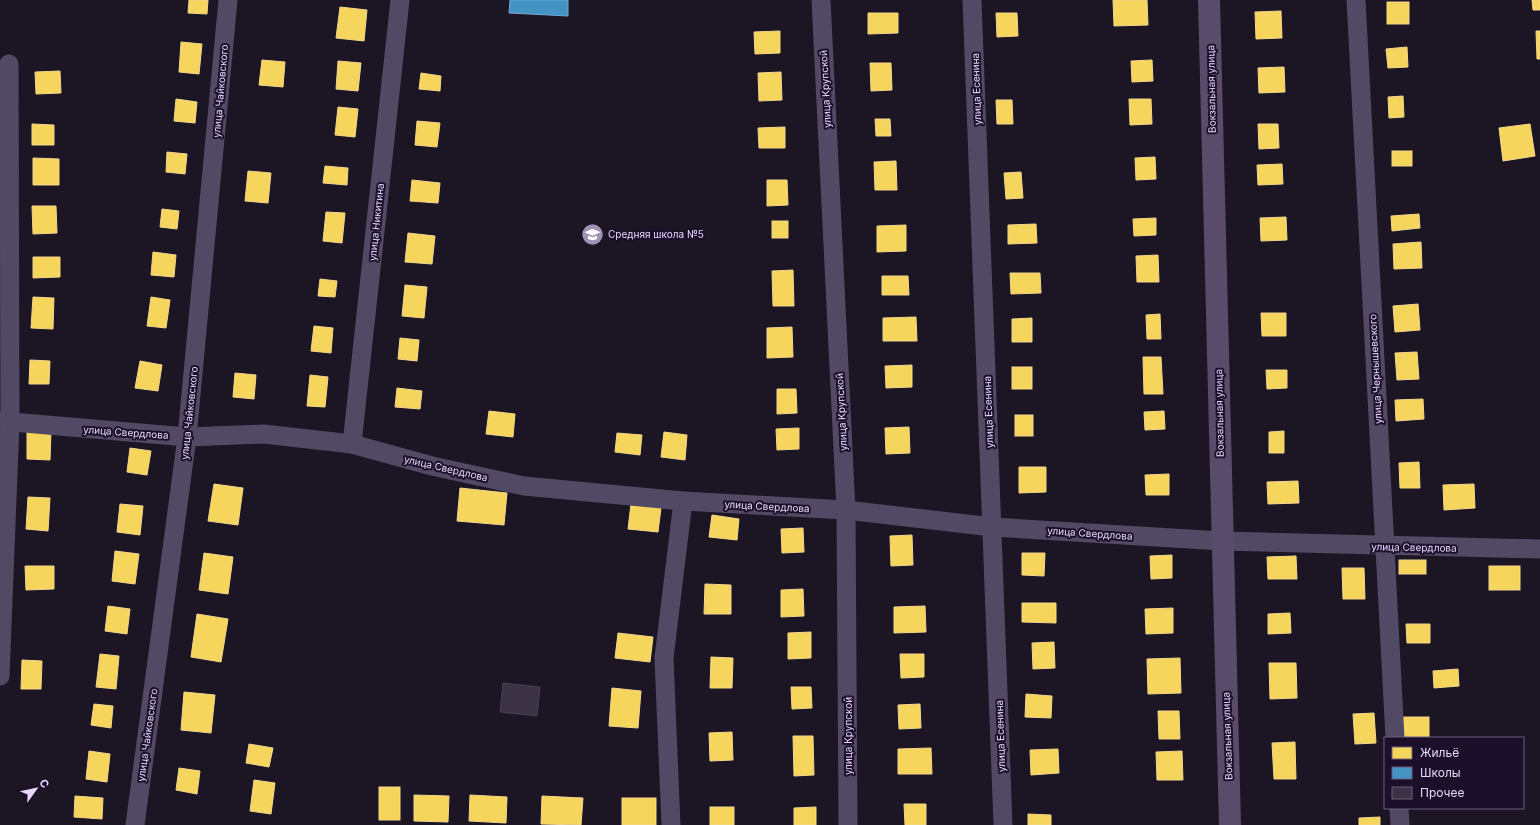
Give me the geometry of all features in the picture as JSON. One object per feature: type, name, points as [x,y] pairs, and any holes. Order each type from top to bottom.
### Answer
[{"type":"main road","name":"Вокзальная улица","points":[[1208,0],[1230,825]]},
{"type":"street","name":"улица Чайковского","points":[[135,825],[187,437],[228,0]]},
{"type":"street","name":"улица Никитина","points":[[352,444],[400,0]]},
{"type":"street","name":"улица Крупской","points":[[821,0],[846,510],[848,825]]},
{"type":"street","name":"улица Есенина","points":[[972,0],[1003,825]]},
{"type":"street","name":"улица Чернышевского","points":[[1356,0],[1395,737]]},
{"type":"street","points":[[0,676],[5,422],[9,64]]},
{"type":"street","name":"улица Свердлова","points":[[5,422],[187,437],[264,434],[352,444],[432,466],[524,486],[683,501],[846,510],[993,527],[1222,541],[1540,549]]},
{"type":"street","points":[[671,825],[664,658],[683,501]]},
{"type":"street","points":[[1399,809],[1400,825]]},
{"type":"building: Жильё","points":[[189,0],[208,0],[207,14],[188,13]]},
{"type":"building: Жильё","points":[[1113,0],[1147,0],[1148,25],[1114,26]]},
{"type":"building: Жильё","points":[[1532,0],[1540,0],[1540,10],[1533,10]]},
{"type":"building: Жильё","points":[[1387,2],[1409,2],[1409,24],[1387,24]]},
{"type":"building: Жильё","points":[[340,7],[367,10],[364,41],[336,38]]},
{"type":"building: Жильё","points":[[1281,11],[1282,38],[1256,39],[1255,12]]},
{"type":"building: Жильё","points":[[868,13],[898,13],[898,33],[868,34]]},
{"type":"building: Жильё","points":[[996,13],[1017,13],[1018,36],[997,37]]},
{"type":"building: Жильё","points":[[780,31],[780,53],[755,54],[754,32]]},
{"type":"building: Жильё","points":[[1536,31],[1540,31],[1540,59],[1537,59]]},
{"type":"building: Жильё","points":[[181,42],[202,44],[199,74],[179,72]]},
{"type":"building: Жильё","points":[[1407,47],[1408,67],[1388,68],[1386,49]]},
{"type":"building: Жильё","points":[[262,60],[285,62],[283,87],[259,85]]},
{"type":"building: Жильё","points":[[1152,60],[1153,81],[1132,82],[1131,61]]},
{"type":"building: Жильё","points":[[338,61],[361,63],[358,91],[336,89]]},
{"type":"building: Жильё","points":[[870,63],[891,63],[892,90],[871,91]]},
{"type":"building: Жильё","points":[[1284,67],[1285,92],[1259,93],[1258,68]]},
{"type":"building: Жильё","points":[[60,71],[61,93],[36,94],[35,72]]},
{"type":"building: Жильё","points":[[781,72],[782,100],[759,101],[758,73]]},
{"type":"building: Жильё","points":[[421,73],[441,76],[440,91],[419,89]]},
{"type":"building: Жильё","points":[[1403,96],[1404,117],[1389,118],[1388,97]]},
{"type":"building: Жильё","points":[[176,99],[197,102],[195,123],[174,121]]},
{"type":"building: Жильё","points":[[1129,99],[1151,99],[1152,124],[1130,125]]},
{"type":"building: Жильё","points":[[996,100],[1012,100],[1013,124],[997,124]]},
{"type":"building: Жильё","points":[[338,107],[358,109],[355,137],[335,135]]},
{"type":"building: Жильё","points":[[875,119],[890,119],[891,136],[876,136]]},
{"type":"building: Жильё","points":[[417,121],[440,123],[437,147],[415,145]]},
{"type":"building: Жильё","points":[[32,124],[54,125],[54,145],[32,145]]},
{"type":"building: Жильё","points":[[1258,124],[1278,124],[1279,148],[1259,149]]},
{"type":"building: Жильё","points":[[1530,124],[1535,156],[1503,161],[1499,128]]},
{"type":"building: Жильё","points":[[785,127],[785,148],[759,148],[758,128]]},
{"type":"building: Жильё","points":[[1392,151],[1412,151],[1412,166],[1392,166]]},
{"type":"building: Жильё","points":[[167,152],[187,154],[185,174],[166,172]]},
{"type":"building: Жильё","points":[[1155,157],[1156,179],[1136,180],[1135,158]]},
{"type":"building: Жильё","points":[[33,158],[59,159],[59,185],[33,185]]},
{"type":"building: Жильё","points":[[896,161],[897,190],[875,190],[874,162]]},
{"type":"building: Жильё","points":[[1282,164],[1283,184],[1258,185],[1257,165]]},
{"type":"building: Жильё","points":[[325,166],[348,168],[347,185],[323,183]]},
{"type":"building: Жильё","points":[[248,171],[271,173],[268,203],[245,201]]},
{"type":"building: Жильё","points":[[1021,172],[1023,198],[1006,199],[1004,173]]},
{"type":"building: Жильё","points":[[412,180],[440,183],[438,203],[410,201]]},
{"type":"building: Жильё","points":[[767,180],[787,180],[788,205],[767,206]]},
{"type":"building: Жильё","points":[[32,206],[56,206],[57,233],[33,234]]},
{"type":"building: Жильё","points":[[162,209],[179,211],[177,229],[160,227]]},
{"type":"building: Жильё","points":[[326,212],[345,213],[342,243],[323,241]]},
{"type":"building: Жильё","points":[[1419,214],[1420,228],[1392,231],[1391,216]]},
{"type":"building: Жильё","points":[[1286,217],[1287,240],[1261,241],[1260,218]]},
{"type":"building: Жильё","points":[[1156,218],[1156,235],[1134,236],[1133,219]]},
{"type":"building: Жильё","points":[[772,221],[788,221],[788,238],[772,238]]},
{"type":"building: Жильё","points":[[1036,224],[1037,243],[1008,244],[1008,225]]},
{"type":"building: Жильё","points":[[906,225],[906,251],[877,252],[877,226]]},
{"type":"building: Жильё","points":[[408,233],[435,236],[432,264],[405,262]]},
{"type":"building: Жильё","points":[[1421,242],[1422,268],[1394,269],[1393,244]]},
{"type":"building: Жильё","points":[[153,252],[176,255],[174,277],[151,275]]},
{"type":"building: Жильё","points":[[1158,255],[1159,282],[1137,282],[1136,256]]},
{"type":"building: Жильё","points":[[33,257],[60,257],[60,277],[33,278]]},
{"type":"building: Жильё","points":[[793,270],[794,306],[773,306],[772,271]]},
{"type":"building: Жильё","points":[[1010,273],[1040,273],[1041,293],[1011,294]]},
{"type":"building: Жильё","points":[[882,276],[908,276],[909,295],[882,295]]},
{"type":"building: Жильё","points":[[320,279],[337,281],[335,297],[318,296]]},
{"type":"building: Жильё","points":[[405,285],[427,287],[424,318],[402,316]]},
{"type":"building: Жильё","points":[[33,297],[54,298],[53,329],[31,328]]},
{"type":"building: Жильё","points":[[151,297],[170,300],[166,328],[147,326]]},
{"type":"building: Жильё","points":[[1418,304],[1420,330],[1395,332],[1393,306]]},
{"type":"building: Жильё","points":[[1261,313],[1286,313],[1286,336],[1262,336]]},
{"type":"building: Жильё","points":[[1160,314],[1161,339],[1147,339],[1146,315]]},
{"type":"building: Жильё","points":[[916,317],[917,341],[883,341],[883,318]]},
{"type":"building: Жильё","points":[[1032,318],[1032,342],[1012,342],[1012,319]]},
{"type":"building: Жильё","points":[[314,326],[333,328],[331,353],[311,351]]},
{"type":"building: Жильё","points":[[792,327],[793,357],[767,358],[767,328]]},
{"type":"building: Жильё","points":[[400,338],[419,340],[417,361],[398,359]]},
{"type":"building: Жильё","points":[[1417,352],[1419,379],[1397,380],[1395,353]]},
{"type":"building: Жильё","points":[[1143,357],[1161,357],[1163,394],[1144,394]]},
{"type":"building: Жильё","points":[[30,360],[50,361],[49,384],[29,384]]},
{"type":"building: Жильё","points":[[140,361],[162,365],[158,391],[135,388]]},
{"type":"building: Жильё","points":[[912,365],[912,387],[886,388],[885,366]]},
{"type":"building: Жильё","points":[[1012,367],[1032,367],[1032,389],[1012,389]]},
{"type":"building: Жильё","points":[[1266,370],[1287,370],[1287,388],[1267,389]]},
{"type":"building: Жильё","points":[[235,373],[256,375],[254,399],[233,397]]},
{"type":"building: Жильё","points":[[310,375],[328,377],[325,407],[307,406]]},
{"type":"building: Жильё","points":[[397,388],[422,391],[420,409],[395,407]]},
{"type":"building: Жильё","points":[[777,389],[796,389],[797,413],[777,414]]},
{"type":"building: Жильё","points":[[1423,399],[1424,419],[1396,421],[1395,400]]},
{"type":"building: Жильё","points":[[489,411],[515,414],[513,437],[486,434]]},
{"type":"building: Жильё","points":[[1164,411],[1165,429],[1145,430],[1144,412]]},
{"type":"building: Жильё","points":[[1015,415],[1033,415],[1033,436],[1015,436]]},
{"type":"building: Жильё","points":[[909,427],[910,453],[886,454],[885,428]]},
{"type":"building: Жильё","points":[[799,428],[799,449],[777,450],[776,429]]},
{"type":"building: Жильё","points":[[27,431],[51,432],[50,460],[27,459]]},
{"type":"building: Жильё","points":[[1284,431],[1284,453],[1269,453],[1269,432]]},
{"type":"building: Жильё","points":[[664,432],[687,435],[685,460],[661,457]]},
{"type":"building: Жильё","points":[[617,433],[642,435],[640,455],[615,452]]},
{"type":"building: Жильё","points":[[130,448],[151,451],[147,475],[127,472]]},
{"type":"building: Жильё","points":[[1419,462],[1420,488],[1400,488],[1399,463]]},
{"type":"building: Жильё","points":[[1019,467],[1046,467],[1046,492],[1019,493]]},
{"type":"building: Жильё","points":[[1169,474],[1169,495],[1146,495],[1145,475]]},
{"type":"building: Жильё","points":[[1298,481],[1299,503],[1268,504],[1267,482]]},
{"type":"building: Жильё","points":[[214,484],[243,488],[238,525],[208,521]]},
{"type":"building: Жильё","points":[[1474,484],[1475,508],[1444,510],[1443,485]]},
{"type":"building: Жильё","points":[[460,488],[507,493],[504,525],[457,521]]},
{"type":"building: Жильё","points":[[28,497],[50,498],[48,531],[26,529]]},
{"type":"building: Жильё","points":[[120,504],[143,506],[140,535],[117,532]]},
{"type":"building: Жильё","points":[[631,504],[661,508],[658,532],[628,529]]},
{"type":"building: Жильё","points":[[712,515],[739,519],[737,540],[709,537]]},
{"type":"building: Жильё","points":[[803,528],[804,552],[782,553],[781,529]]},
{"type":"building: Жильё","points":[[912,535],[913,565],[891,566],[890,536]]},
{"type":"building: Жильё","points":[[115,551],[139,554],[135,584],[112,581]]},
{"type":"building: Жильё","points":[[204,553],[233,557],[228,594],[199,590]]},
{"type":"building: Жильё","points":[[1022,553],[1045,553],[1044,576],[1022,575]]},
{"type":"building: Жильё","points":[[1172,555],[1172,578],[1151,579],[1150,556]]},
{"type":"building: Жильё","points":[[1296,556],[1297,579],[1268,579],[1267,557]]},
{"type":"building: Жильё","points":[[1399,560],[1426,560],[1426,574],[1399,574]]},
{"type":"building: Жильё","points":[[25,566],[54,566],[54,589],[26,590]]},
{"type":"building: Жильё","points":[[1489,566],[1520,566],[1520,590],[1489,590]]},
{"type":"building: Жильё","points":[[1342,568],[1364,568],[1365,599],[1343,599]]},
{"type":"building: Жильё","points":[[705,584],[731,585],[731,614],[704,614]]},
{"type":"building: Жильё","points":[[803,589],[804,616],[781,617],[781,590]]},
{"type":"building: Жильё","points":[[1022,603],[1056,603],[1056,623],[1022,622]]},
{"type":"building: Жильё","points":[[108,606],[130,609],[127,634],[105,631]]},
{"type":"building: Жильё","points":[[925,606],[926,632],[894,633],[894,607]]},
{"type":"building: Жильё","points":[[1173,608],[1173,633],[1146,634],[1145,609]]},
{"type":"building: Жильё","points":[[1290,613],[1291,633],[1268,634],[1268,614]]},
{"type":"building: Жильё","points":[[197,614],[228,619],[221,662],[191,657]]},
{"type":"building: Жильё","points":[[1406,624],[1430,624],[1430,643],[1407,643]]},
{"type":"building: Жильё","points":[[811,632],[811,658],[788,659],[788,633]]},
{"type":"building: Жильё","points":[[618,633],[653,637],[650,662],[615,658]]},
{"type":"building: Жильё","points":[[1054,642],[1055,668],[1033,669],[1032,643]]},
{"type":"building: Жильё","points":[[100,654],[119,656],[116,689],[96,687]]},
{"type":"building: Жильё","points":[[900,654],[924,654],[924,677],[901,678]]},
{"type":"building: Жильё","points":[[711,657],[733,658],[732,688],[710,688]]},
{"type":"building: Жильё","points":[[1180,658],[1181,693],[1148,694],[1147,659]]},
{"type":"building: Жильё","points":[[22,660],[42,661],[41,689],[21,689]]},
{"type":"building: Жильё","points":[[1269,663],[1296,663],[1297,698],[1270,699]]},
{"type":"building: Жильё","points":[[1458,669],[1459,686],[1434,688],[1433,671]]},
{"type":"building: Жильё","points":[[791,687],[811,687],[812,708],[792,709]]},
{"type":"building: Жильё","points":[[612,688],[641,691],[638,728],[609,726]]},
{"type":"building: Жильё","points":[[184,692],[215,695],[211,733],[181,730]]},
{"type":"building: Жильё","points":[[1026,694],[1052,696],[1051,718],[1025,717]]},
{"type":"building: Жильё","points":[[94,704],[113,706],[111,728],[91,725]]},
{"type":"building: Жильё","points":[[920,704],[921,728],[899,729],[898,705]]},
{"type":"building: Жильё","points":[[1158,711],[1179,711],[1180,739],[1159,739]]},
{"type":"building: Жильё","points":[[1374,713],[1376,743],[1355,744],[1353,714]]},
{"type":"building: Жильё","points":[[1402,717],[1429,717],[1429,737],[1402,737]]},
{"type":"building: Жильё","points":[[732,732],[733,760],[710,761],[709,733]]},
{"type":"building: Жильё","points":[[793,736],[813,736],[814,775],[794,776]]},
{"type":"building: Жильё","points":[[1295,742],[1296,779],[1274,779],[1272,743]]},
{"type":"building: Жильё","points":[[249,744],[273,748],[269,767],[246,763]]},
{"type":"building: Жильё","points":[[931,748],[932,774],[898,774],[898,749]]},
{"type":"building: Жильё","points":[[1058,749],[1059,773],[1031,775],[1030,750]]},
{"type":"building: Жильё","points":[[89,751],[110,754],[107,782],[86,779]]},
{"type":"building: Жильё","points":[[1182,751],[1183,780],[1157,780],[1156,752]]},
{"type":"building: Жильё","points":[[179,768],[200,771],[197,794],[176,790]]},
{"type":"building: Жильё","points":[[254,780],[275,783],[271,814],[250,811]]},
{"type":"building: Жильё","points":[[379,787],[400,787],[400,820],[379,820]]},
{"type":"building: Жильё","points":[[414,795],[449,796],[448,822],[414,821]]},
{"type":"building: Жильё","points":[[470,795],[507,797],[506,823],[469,821]]},
{"type":"building: Жильё","points":[[75,796],[103,798],[102,819],[74,817]]},
{"type":"building: Жильё","points":[[542,796],[583,798],[581,825],[541,824]]},
{"type":"building: Жильё","points":[[622,798],[656,798],[656,825],[622,825]]},
{"type":"building: Жильё","points":[[904,804],[926,804],[926,825],[905,825]]},
{"type":"building: Жильё","points":[[710,807],[734,807],[734,825],[710,825]]},
{"type":"building: Жильё","points":[[816,807],[816,825],[794,825],[794,808]]},
{"type":"building: Жильё","points":[[1028,814],[1051,815],[1051,825],[1028,825]]},
{"type":"building: Жильё","points":[[1380,817],[1380,825],[1359,825],[1359,818]]},
{"type":"building: Школы","points":[[510,0],[568,0],[568,16],[509,13]]},
{"type":"building: Прочее","points":[[503,683],[540,687],[537,716],[500,712]]},
{"type":"place","name":"Средняя школа №5","points":[[592,234]]}]
